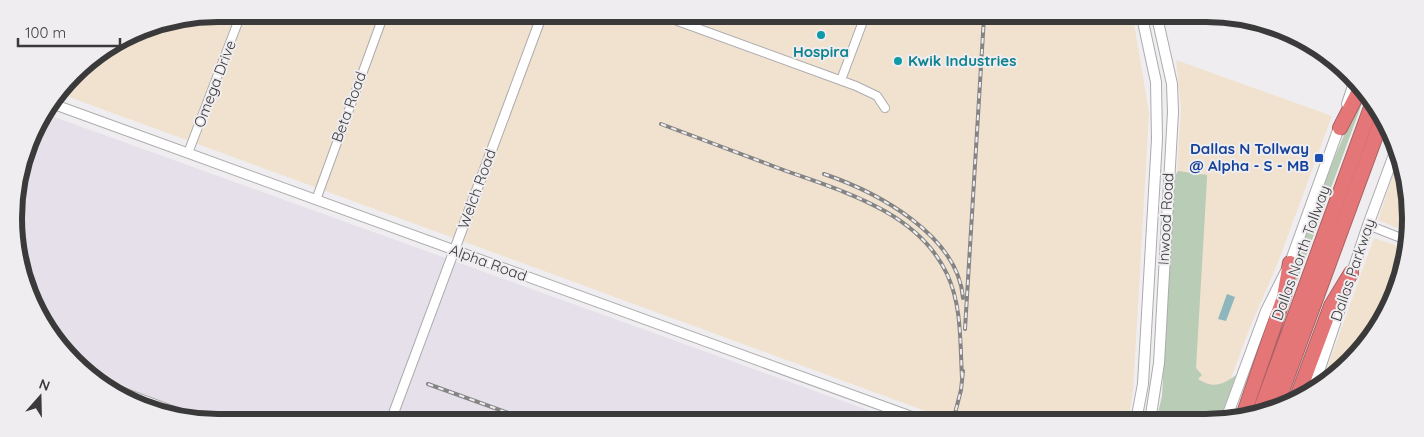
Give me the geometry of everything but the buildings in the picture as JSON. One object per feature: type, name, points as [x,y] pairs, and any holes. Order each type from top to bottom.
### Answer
[{"type":"highway","points":[[1340,128],[1357,94]]},
{"type":"highway","name":"Dallas North Tollway","points":[[1262,406],[1369,112]]},
{"type":"highway","name":"Dallas North Tollway","points":[[1278,401],[1379,128]]},
{"type":"highway","points":[[1245,411],[1284,297],[1290,263]]},
{"type":"highway","points":[[1300,390],[1331,306],[1351,273]]},
{"type":"main road","name":"Inwood Road","points":[[1137,414],[1144,362],[1155,163],[1156,82],[1143,22]]},
{"type":"main road","name":"Inwood Road","points":[[1151,414],[1159,363],[1173,112],[1172,84],[1158,22]]},
{"type":"main road","points":[[1229,413],[1266,311],[1290,263],[1340,128],[1352,88]]},
{"type":"main road","name":"Dallas Parkway","points":[[1316,380],[1351,273],[1392,159]]},
{"type":"main road","points":[[1155,163],[1169,164]]},
{"type":"main road","points":[[1144,362],[1159,363]]},
{"type":"street","name":"Omega Drive","points":[[188,153],[239,22]]},
{"type":"street","name":"Beta Road","points":[[316,200],[381,22]]},
{"type":"street","name":"Welch Road","points":[[393,414],[539,22]]},
{"type":"street","points":[[678,22],[841,80],[877,96],[885,108]]},
{"type":"street","points":[[841,80],[863,22]]},
{"type":"street","name":"Alpha Road","points":[[59,105],[905,414]]},
{"type":"street","points":[[1368,225],[1400,238]]},
{"type":"street","points":[[139,398],[158,405]]},
{"type":"shaded area","points":[[218,22],[1134,22],[1149,113],[1133,391],[1129,414],[934,414],[66,96],[99,63],[143,37],[180,26]]},
{"type":"shaded area","points":[[1176,60],[1332,116],[1277,265],[1250,327],[1218,414],[1161,414],[1181,108]]},
{"type":"shaded area","points":[[52,116],[879,414],[206,414],[180,411],[143,400],[99,374],[71,348],[49,316],[33,282],[24,244],[22,218],[24,193],[37,143]]},
{"type":"shaded area","points":[[1395,169],[1400,193],[1401,230],[1378,220]]},
{"type":"shaded area","points":[[1374,238],[1400,247],[1387,294],[1375,316],[1353,348],[1325,374]]},
{"type":"green space","points":[[1360,98],[1363,102],[1297,281],[1292,279],[1307,231],[1333,161]]},
{"type":"green space","points":[[1178,171],[1207,175],[1196,368],[1202,375],[1198,379],[1213,385],[1222,383],[1236,375],[1222,414],[1158,414],[1162,396],[1174,177]]},
{"type":"water","points":[[1227,294],[1235,297],[1226,321],[1218,319]]},
{"type":"railway","points":[[965,329],[984,22]]},
{"type":"railway","points":[[661,124],[850,194],[896,218],[916,234],[934,252],[952,286],[958,312],[962,378]]},
{"type":"railway","points":[[824,174],[867,192],[890,205],[931,236],[947,255],[958,275],[963,298]]},
{"type":"railway","points":[[955,414],[961,390],[963,371]]},
{"type":"railway","points":[[428,384],[511,414]]},
{"type":"place","name":"Hospira","points":[[821,35]]},
{"type":"place","name":"Kwik Industries","points":[[898,61]]},
{"type":"place","name":"Dallas N Tollway @ Alpha - S - MB","points":[[1319,158]]}]
